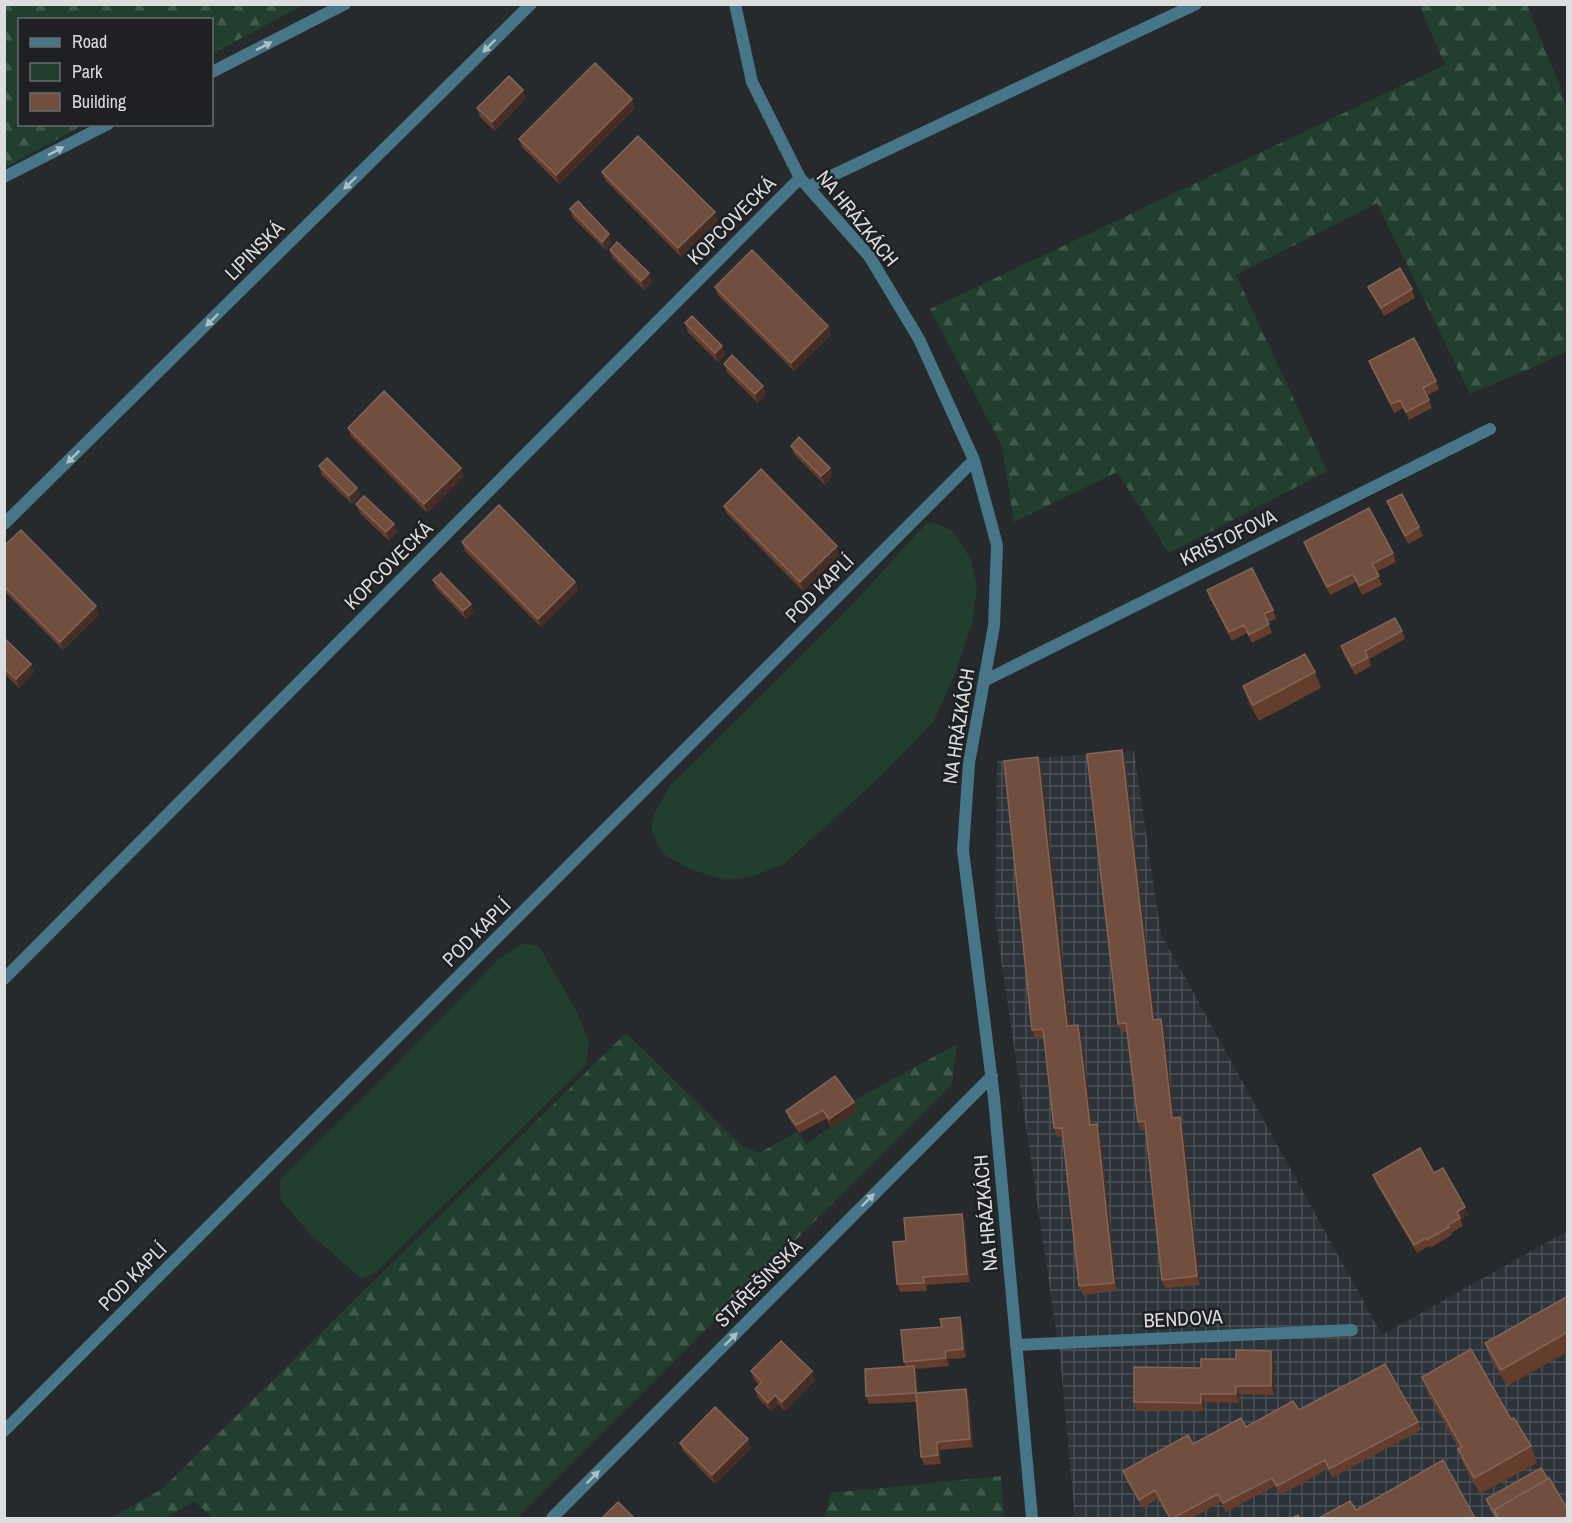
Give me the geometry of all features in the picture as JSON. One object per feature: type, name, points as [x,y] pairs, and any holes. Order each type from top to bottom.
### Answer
[{"type":"street","points":[[213,71],[345,4]]},
{"type":"street","name":"LIPINSKÁ","points":[[4,524],[531,4]]},
{"type":"street","name":"NA HRÁZKÁCH","points":[[735,4],[752,82],[804,182],[869,256],[920,339],[974,460],[997,544],[994,626],[969,763],[963,849],[992,1076],[1032,1518]]},
{"type":"street","name":"KOPCOVECKÁ","points":[[4,979],[804,182],[1196,4]]},
{"type":"street","points":[[4,177],[104,126]]},
{"type":"street","name":"KRIŠTOFOVA","points":[[984,681],[1490,429]]},
{"type":"street","name":"POD KAPLÍ","points":[[4,1431],[974,460]]},
{"type":"street","name":"STAŘEŠINSKÁ","points":[[552,1518],[992,1076]]},
{"type":"street","name":"BENDOVA","points":[[1017,1345],[1352,1330]]},
{"type":"shaded area","points":[[1134,751],[1161,934],[1382,1335],[1567,1231],[1567,1518],[1075,1518],[1060,1357],[995,918],[997,761]]},
{"type":"green space","points":[[5,4],[303,4],[213,53],[213,18],[18,18],[18,126],[81,126],[5,168]]},
{"type":"green space","points":[[1419,5],[1527,5],[1561,89],[1567,114],[1567,351],[1470,394],[1377,203],[1236,275],[1327,471],[1169,553],[1117,472],[1014,522],[1002,446],[930,309],[1445,65]]},
{"type":"green space","points":[[933,522],[951,530],[961,543],[971,560],[977,588],[972,624],[957,668],[934,721],[880,777],[784,864],[751,877],[724,880],[690,869],[666,856],[658,846],[651,828],[655,812],[670,786],[851,606],[926,524]]},
{"type":"green space","points":[[522,943],[539,946],[577,1012],[589,1041],[586,1065],[375,1273],[362,1279],[310,1234],[281,1200],[279,1181],[499,959]]},
{"type":"green space","points":[[626,1033],[742,1146],[759,1153],[797,1132],[807,1144],[856,1109],[851,1102],[957,1044],[952,1084],[517,1518],[213,1518],[194,1501],[166,1518],[111,1518],[162,1489]]},
{"type":"green space","points":[[1001,1476],[1004,1518],[824,1518],[831,1493]]},
{"type":"building","points":[[595,63],[632,99],[556,175],[519,139]]},
{"type":"building","points":[[509,76],[523,90],[492,122],[477,108]]},
{"type":"building","points":[[638,136],[715,212],[678,248],[602,172]]},
{"type":"building","points":[[578,201],[609,234],[602,242],[570,209]]},
{"type":"building","points":[[617,242],[649,273],[641,281],[610,250]]},
{"type":"building","points":[[752,250],[828,326],[791,363],[715,287]]},
{"type":"building","points":[[1400,268],[1412,289],[1381,308],[1368,287]]},
{"type":"building","points":[[692,316],[722,346],[715,353],[685,323]]},
{"type":"building","points":[[1414,338],[1436,381],[1423,388],[1429,400],[1406,412],[1400,400],[1391,404],[1369,361]]},
{"type":"building","points":[[732,355],[763,386],[755,394],[724,364]]},
{"type":"building","points":[[384,391],[461,468],[424,504],[348,428]]},
{"type":"building","points":[[799,437],[830,468],[821,476],[791,446]]},
{"type":"building","points":[[327,458],[357,488],[349,496],[319,466]]},
{"type":"building","points":[[761,469],[837,546],[800,582],[724,506]]},
{"type":"building","points":[[1402,494],[1419,527],[1405,536],[1387,501]]},
{"type":"building","points":[[364,496],[394,524],[386,532],[356,504]]},
{"type":"building","points":[[499,505],[575,582],[538,619],[462,542]]},
{"type":"building","points":[[1369,508],[1393,553],[1372,564],[1379,576],[1359,586],[1353,574],[1327,587],[1304,542]]},
{"type":"building","points":[[21,530],[96,606],[60,642],[4,586],[4,546]]},
{"type":"building","points":[[1252,568],[1273,610],[1264,614],[1269,624],[1249,635],[1244,625],[1229,632],[1207,590]]},
{"type":"building","points":[[441,573],[471,604],[463,611],[433,580]]},
{"type":"building","points":[[1395,618],[1402,631],[1365,651],[1368,658],[1352,666],[1341,646]]},
{"type":"building","points":[[4,638],[31,664],[16,679],[4,668]]},
{"type":"building","points":[[1305,654],[1315,672],[1253,705],[1243,686]]},
{"type":"building","points":[[1122,750],[1153,1020],[1161,1019],[1172,1118],[1180,1117],[1197,1276],[1162,1280],[1145,1121],[1138,1122],[1126,1023],[1118,1024],[1087,754]]},
{"type":"building","points":[[1038,757],[1067,1026],[1078,1025],[1090,1125],[1097,1124],[1114,1283],[1079,1286],[1062,1128],[1054,1128],[1043,1029],[1032,1030],[1004,761]]},
{"type":"building","points":[[835,1076],[854,1102],[829,1119],[823,1110],[796,1125],[786,1111]]},
{"type":"building","points":[[1420,1148],[1434,1173],[1443,1168],[1465,1207],[1457,1212],[1460,1218],[1448,1225],[1449,1227],[1414,1245],[1373,1175]]},
{"type":"building","points":[[962,1214],[967,1274],[923,1277],[924,1283],[897,1284],[893,1242],[906,1241],[904,1218]]},
{"type":"building","points":[[1568,1296],[1568,1332],[1501,1370],[1485,1343]]},
{"type":"building","points":[[960,1317],[963,1349],[945,1351],[946,1358],[904,1362],[901,1330],[942,1327],[940,1319]]},
{"type":"building","points":[[781,1341],[812,1371],[782,1402],[775,1395],[768,1403],[755,1389],[762,1382],[751,1371]]},
{"type":"building","points":[[1471,1349],[1511,1419],[1514,1418],[1531,1446],[1474,1478],[1458,1449],[1462,1447],[1422,1377]]},
{"type":"building","points":[[1236,1350],[1271,1351],[1271,1386],[1236,1386],[1236,1394],[1201,1394],[1201,1403],[1134,1402],[1134,1367],[1201,1368],[1201,1359],[1236,1359]]},
{"type":"building","points":[[1385,1364],[1418,1422],[1329,1469],[1325,1460],[1277,1486],[1272,1478],[1223,1503],[1218,1494],[1173,1518],[1170,1518],[1155,1490],[1139,1500],[1123,1471],[1188,1435],[1193,1444],[1241,1418],[1246,1427],[1293,1401],[1299,1410]]},
{"type":"building","points":[[914,1366],[916,1393],[866,1396],[865,1369]]},
{"type":"building","points":[[966,1389],[970,1439],[937,1442],[938,1455],[921,1457],[916,1393]]},
{"type":"building","points":[[715,1407],[748,1439],[712,1475],[680,1443]]},
{"type":"building","points":[[1443,1460],[1475,1518],[1319,1518],[1350,1501],[1356,1510]]},
{"type":"building","points":[[1541,1468],[1548,1479],[1494,1510],[1497,1518],[1486,1499]]},
{"type":"building","points":[[1549,1478],[1568,1510],[1568,1518],[1499,1518],[1494,1510]]},
{"type":"building","points":[[618,1502],[634,1518],[602,1518]]}]
